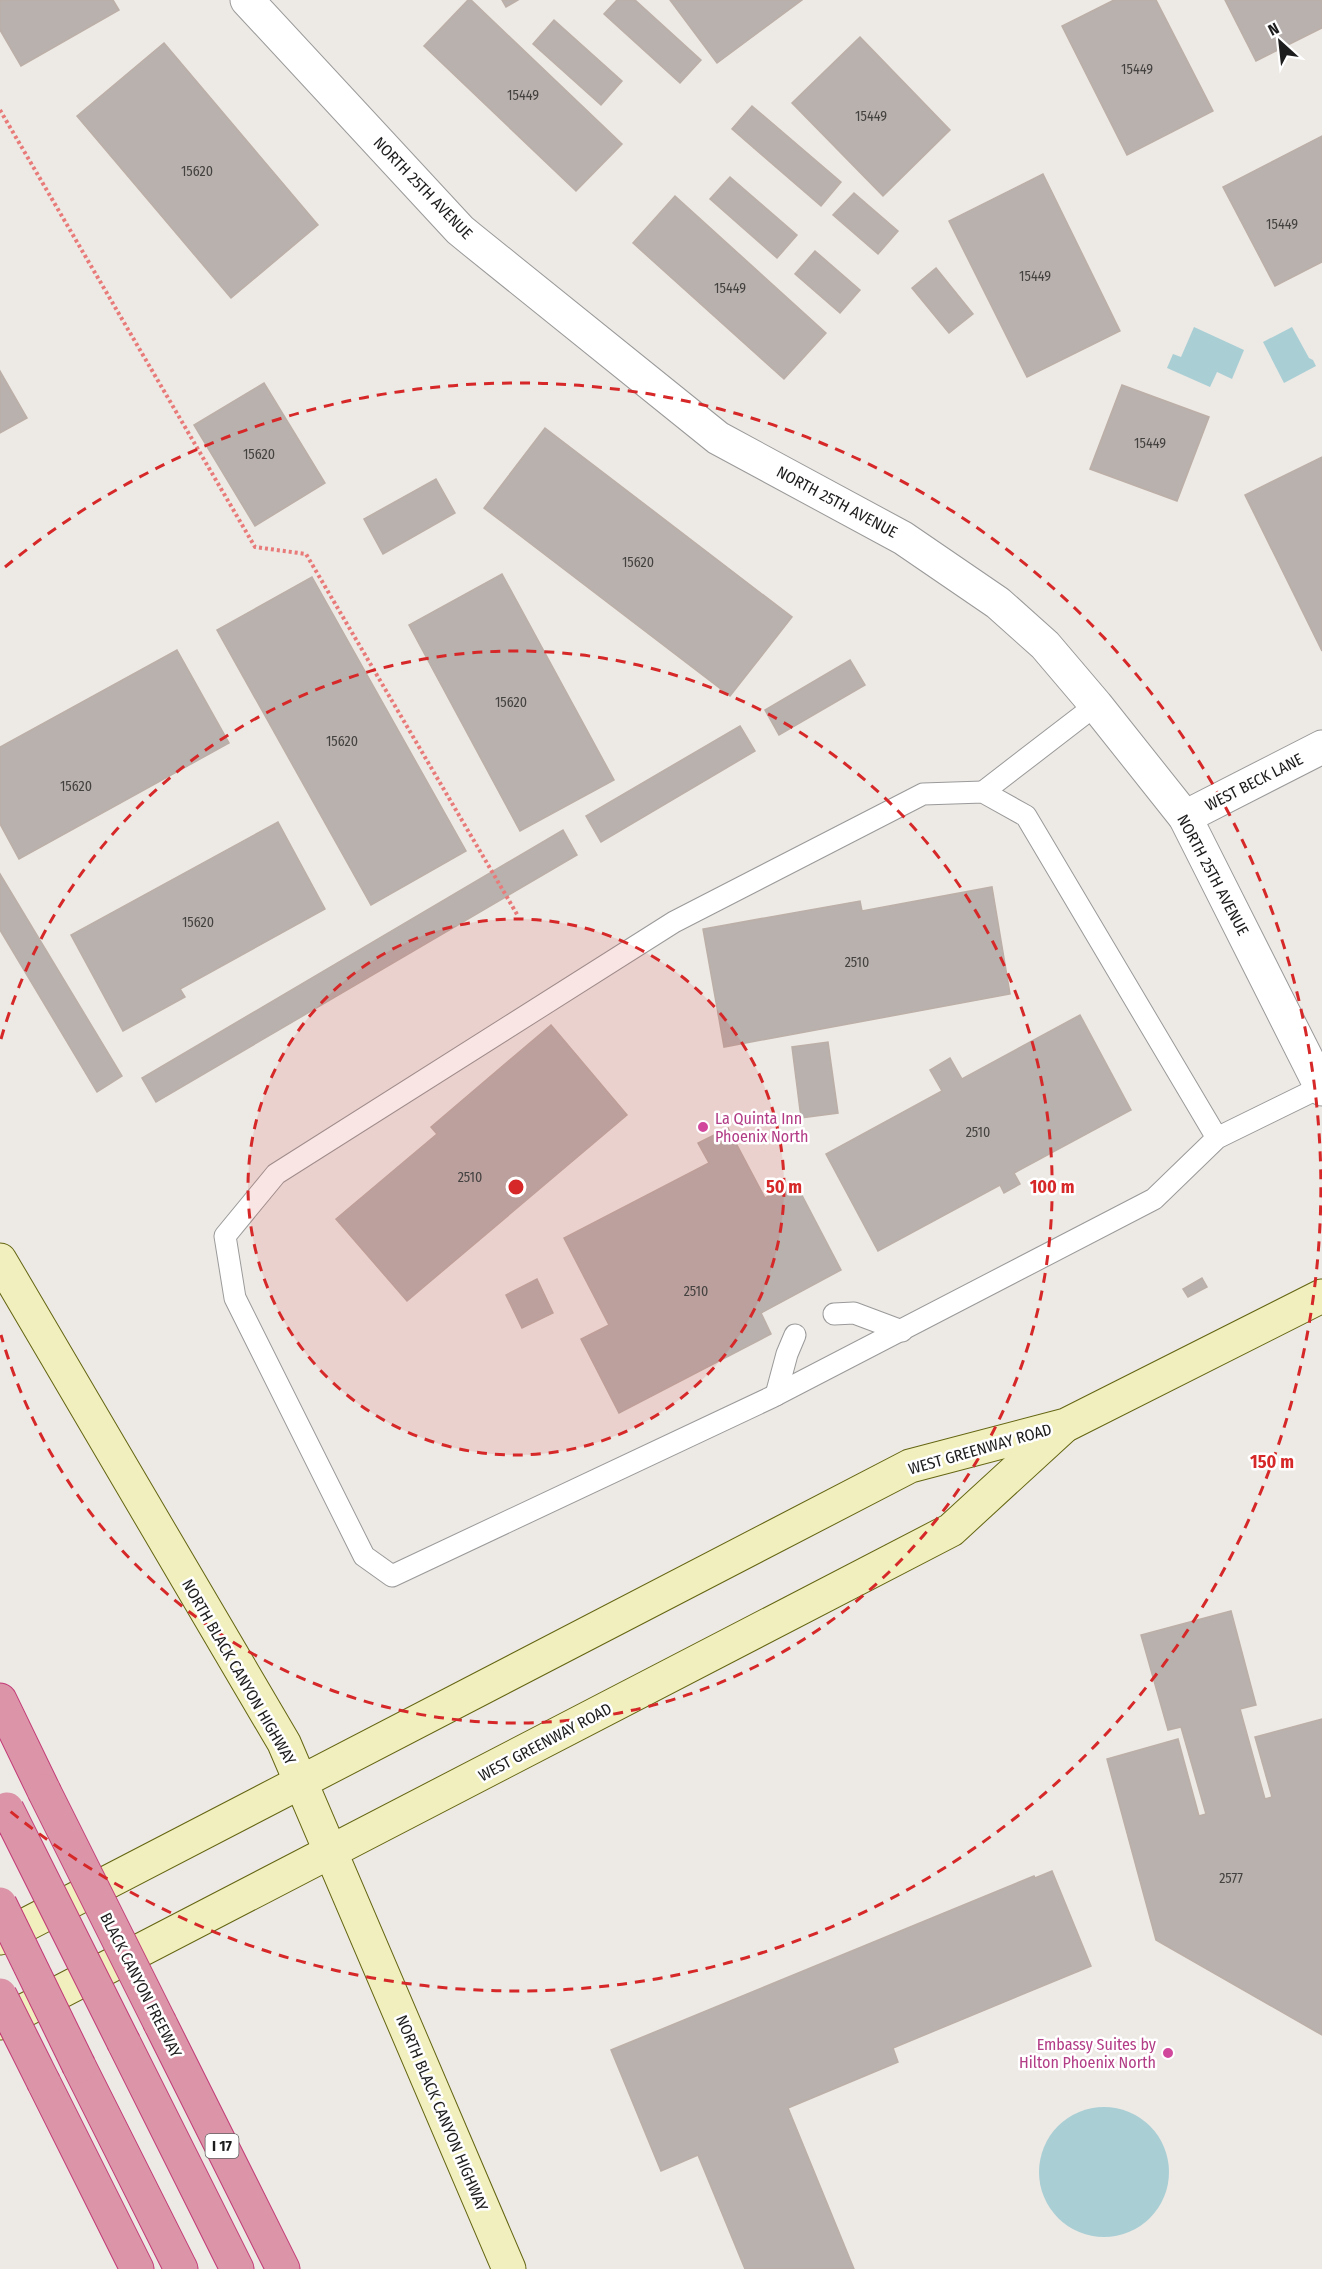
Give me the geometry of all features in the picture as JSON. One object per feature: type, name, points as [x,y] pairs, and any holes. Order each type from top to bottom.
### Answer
[{"type":"highway","name":"BLACK CANYON FREEWAY","points":[[0,1700],[284,2269]]},
{"type":"highway","points":[[4,1801],[237,2269]]},
{"type":"highway","points":[[0,1904],[181,2269]]},
{"type":"highway","points":[[0,1995],[137,2269]]},
{"type":"main road","name":"NORTH BLACK CANYON HIGHWAY","points":[[0,1260],[284,1743],[510,2269]]},
{"type":"main road","name":"WEST GREENWAY ROAD","points":[[0,1938],[910,1466],[1066,1425],[1322,1296]]},
{"type":"main road","name":"WEST GREENWAY ROAD","points":[[0,2023],[332,1853],[951,1530],[1066,1425]]},
{"type":"street","name":"NORTH 25TH AVENUE","points":[[248,0],[465,235],[718,438],[903,538],[998,603],[1045,645],[1185,817],[1322,1088]]},
{"type":"street","name":"WEST BECK LANE","points":[[1185,817],[1322,747]]},
{"type":"lane","points":[[983,792],[1096,705]]},
{"type":"lane","points":[[1217,1138],[1026,816],[983,792],[923,794],[674,922],[276,1174],[225,1236],[235,1298],[364,1556],[392,1576],[776,1395],[1154,1199],[1217,1138],[1322,1088]]},
{"type":"lane","points":[[834,1314],[854,1313],[902,1331]]},
{"type":"lane","points":[[776,1395],[787,1354],[795,1335]]},
{"type":"path","points":[[0,110],[255,547],[306,554],[518,916]]},
{"type":"water","points":[[1194,327],[1244,350],[1232,379],[1217,372],[1210,387],[1167,368],[1173,354],[1181,357]]},
{"type":"water","points":[[1292,327],[1316,366],[1284,383],[1263,342]]},
{"type":"water","points":[[1104,2107],[1129,2112],[1150,2126],[1164,2147],[1169,2172],[1164,2197],[1150,2218],[1129,2232],[1104,2237],[1079,2232],[1058,2218],[1044,2197],[1039,2172],[1044,2147],[1058,2126],[1079,2112]]},
{"type":"building","points":[[0,0],[113,0],[119,10],[21,66],[0,30]]},
{"type":"building","points":[[468,0],[471,0],[622,144],[576,191],[424,46]]},
{"type":"building","points":[[502,0],[518,0],[506,7]]},
{"type":"building","points":[[617,0],[635,0],[701,60],[680,83],[604,14]]},
{"type":"building","points":[[670,0],[802,0],[717,63]]},
{"type":"building","points":[[1114,0],[1156,0],[1213,111],[1127,155],[1062,26]]},
{"type":"building","points":[[1225,0],[1322,0],[1322,28],[1256,61]]},
{"type":"building","points":[[554,20],[622,81],[601,105],[533,44]]},
{"type":"building","points":[[860,37],[950,130],[883,196],[792,103]]},
{"type":"building","points":[[164,43],[318,225],[231,298],[77,116]]},
{"type":"building","points":[[752,106],[841,182],[821,206],[732,129]]},
{"type":"building","points":[[1322,136],[1322,262],[1275,286],[1223,187]]},
{"type":"building","points":[[1043,174],[1120,331],[1027,377],[949,221]]},
{"type":"building","points":[[730,177],[797,235],[777,258],[710,199]]},
{"type":"building","points":[[854,193],[898,231],[878,254],[833,215]]},
{"type":"building","points":[[675,196],[826,333],[784,379],[633,243]]},
{"type":"building","points":[[815,251],[860,290],[840,313],[795,274]]},
{"type":"building","points":[[936,268],[973,314],[949,333],[912,288]]},
{"type":"building","points":[[0,371],[27,418],[0,433]]},
{"type":"building","points":[[264,383],[325,483],[255,526],[194,425]]},
{"type":"building","points":[[1122,385],[1209,417],[1177,501],[1090,469]]},
{"type":"building","points":[[545,428],[792,617],[730,696],[484,508]]},
{"type":"building","points":[[1322,457],[1322,651],[1245,495]]},
{"type":"building","points":[[436,479],[455,513],[383,554],[364,519]]},
{"type":"building","points":[[502,574],[614,780],[520,831],[409,625]]},
{"type":"building","points":[[312,577],[466,851],[371,905],[217,630]]},
{"type":"building","points":[[177,650],[229,743],[19,859],[0,824],[0,747]]},
{"type":"building","points":[[850,660],[865,685],[779,735],[765,710]]},
{"type":"building","points":[[740,726],[755,751],[601,842],[586,816]]},
{"type":"building","points":[[278,822],[325,909],[180,989],[185,997],[123,1031],[71,935]]},
{"type":"building","points":[[563,830],[577,855],[156,1102],[142,1078]]},
{"type":"building","points":[[0,874],[122,1076],[97,1092],[0,930]]},
{"type":"building","points":[[992,887],[1010,994],[724,1047],[703,929],[860,901],[862,911]]},
{"type":"building","points":[[1080,1015],[1131,1110],[1014,1173],[1020,1184],[1004,1193],[1000,1185],[878,1251],[826,1154],[942,1091],[930,1070],[950,1058],[962,1079]]},
{"type":"building","points":[[551,1025],[627,1115],[407,1301],[336,1219],[437,1134],[431,1127]]},
{"type":"building","points":[[828,1042],[838,1113],[801,1118],[792,1047]]},
{"type":"building","points":[[728,1128],[765,1198],[795,1182],[841,1270],[761,1313],[771,1334],[619,1413],[581,1339],[609,1325],[564,1238],[709,1163],[698,1143]]},
{"type":"building","points":[[1202,1278],[1207,1287],[1188,1297],[1183,1289]]},
{"type":"building","points":[[537,1279],[553,1313],[522,1328],[506,1295]]},
{"type":"building","points":[[1231,1611],[1256,1705],[1240,1709],[1265,1799],[1272,1797],[1255,1737],[1322,1719],[1322,2035],[1156,1940],[1107,1759],[1178,1739],[1199,1816],[1206,1814],[1181,1727],[1168,1730],[1141,1635]]},
{"type":"building","points":[[1052,1871],[1091,1966],[893,2048],[898,2062],[788,2108],[854,2269],[745,2269],[698,2155],[661,2171],[611,2050],[1034,1876],[1035,1878]]},
{"type":"place","name":"La Quinta Inn Phoenix North","points":[[703,1127]]},
{"type":"place","name":"Embassy Suites by Hilton Phoenix North","points":[[1168,2053]]}]
